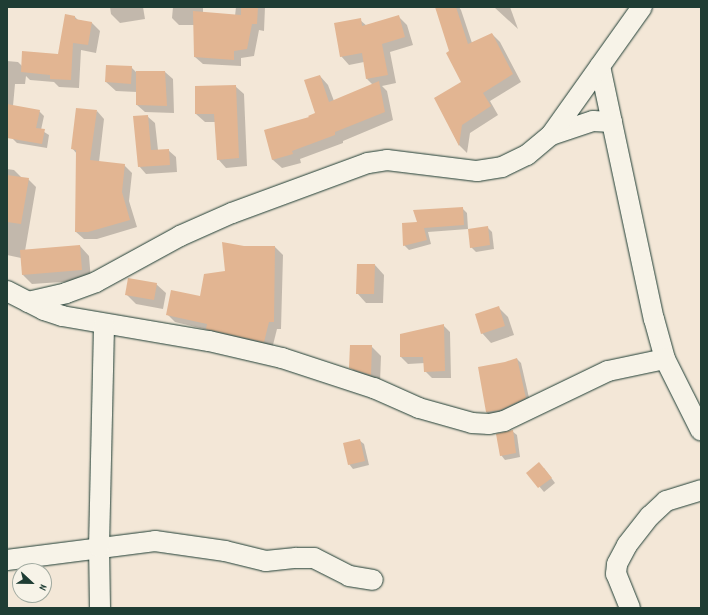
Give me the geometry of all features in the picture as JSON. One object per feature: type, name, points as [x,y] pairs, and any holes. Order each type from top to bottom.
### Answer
[{"type":"street","points":[[28,302],[66,293],[96,282],[193,230],[232,213],[368,163],[387,160],[477,171],[502,167],[521,158],[537,148],[550,135],[642,7]]},
{"type":"street","points":[[600,66],[654,318],[665,359],[701,431]]},
{"type":"street","points":[[550,135],[593,121],[612,122]]},
{"type":"street","points":[[7,291],[28,302],[62,316],[209,341],[282,358],[374,388],[419,408],[472,423],[489,424],[504,421],[608,371],[665,359]]},
{"type":"street","points":[[100,608],[99,547],[104,324]]},
{"type":"street","points":[[630,608],[616,574],[617,564],[627,545],[650,516],[666,501],[701,490]]},
{"type":"street","points":[[7,560],[155,541],[225,551],[266,561],[314,558],[349,576],[373,580]]},
{"type":"building","points":[[241,7],[258,7],[257,24],[252,24],[247,49],[234,51],[234,60],[194,57],[193,11],[241,15]]},
{"type":"building","points":[[435,7],[456,7],[468,44],[492,33],[513,74],[483,93],[491,106],[462,125],[459,146],[434,98],[461,82],[446,53],[449,51]]},
{"type":"building","points":[[65,14],[75,16],[75,19],[92,22],[88,45],[73,43],[71,80],[50,79],[50,75],[21,72],[22,51],[58,54]]},
{"type":"building","points":[[399,15],[405,37],[382,44],[388,75],[366,79],[362,53],[340,57],[334,23],[361,18],[362,26]]},
{"type":"building","points":[[106,65],[132,66],[131,84],[105,82]]},
{"type":"building","points":[[136,71],[165,71],[167,106],[136,105]]},
{"type":"building","points":[[320,75],[329,102],[379,81],[385,112],[335,132],[335,135],[292,151],[293,154],[272,160],[264,130],[309,117],[308,116],[315,113],[304,80]]},
{"type":"building","points":[[236,85],[239,158],[217,160],[214,114],[195,114],[195,86]]},
{"type":"building","points":[[7,104],[40,110],[36,128],[45,129],[42,144],[7,138]]},
{"type":"building","points":[[76,108],[97,110],[90,160],[125,164],[122,192],[130,220],[88,232],[75,232],[76,150],[71,149]]},
{"type":"building","points":[[148,115],[151,150],[169,149],[170,165],[138,167],[133,116]]},
{"type":"building","points":[[7,175],[29,178],[21,224],[7,222]]},
{"type":"building","points":[[463,207],[464,225],[424,228],[427,240],[403,246],[402,223],[417,222],[413,210]]},
{"type":"building","points":[[488,226],[490,245],[470,248],[468,229]]},
{"type":"building","points":[[222,242],[244,246],[275,246],[274,322],[269,322],[264,342],[206,329],[207,324],[166,315],[171,290],[200,296],[204,274],[225,271]]},
{"type":"building","points":[[80,245],[82,270],[22,275],[20,250]]},
{"type":"building","points":[[357,264],[375,264],[374,294],[356,294]]},
{"type":"building","points":[[128,278],[157,283],[154,300],[125,295]]},
{"type":"building","points":[[499,306],[505,326],[481,334],[475,314]]},
{"type":"building","points":[[444,324],[445,371],[424,372],[423,357],[400,357],[400,334]]},
{"type":"building","points":[[350,345],[372,345],[371,375],[349,368]]},
{"type":"building","points":[[517,358],[526,398],[500,410],[486,412],[478,367]]},
{"type":"building","points":[[513,430],[516,453],[500,456],[496,434]]},
{"type":"building","points":[[360,439],[365,461],[348,465],[343,443]]},
{"type":"building","points":[[539,462],[552,478],[538,488],[526,473]]}]
